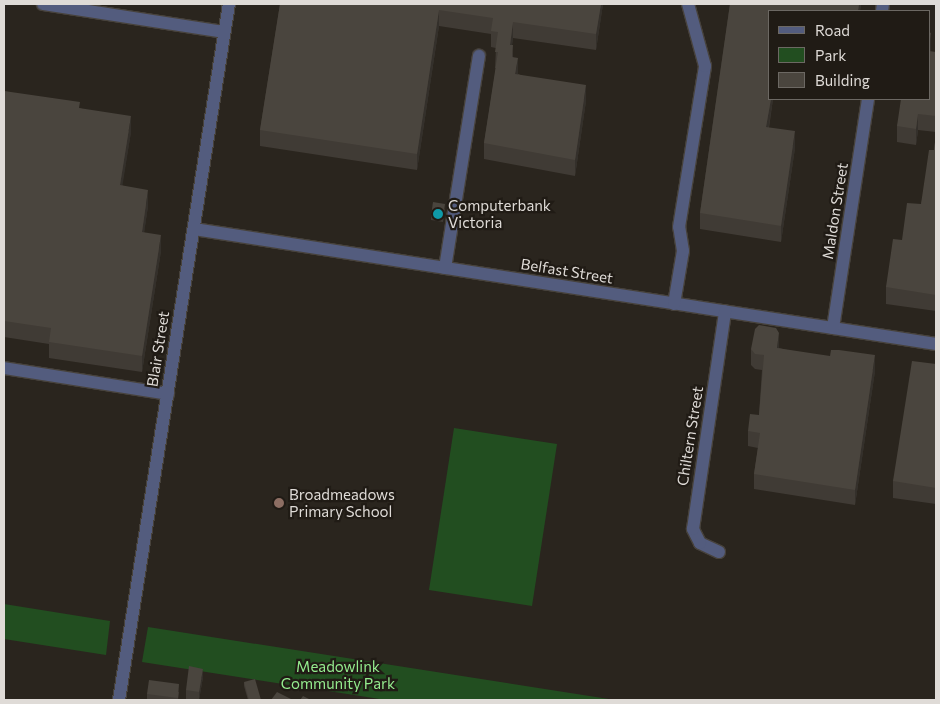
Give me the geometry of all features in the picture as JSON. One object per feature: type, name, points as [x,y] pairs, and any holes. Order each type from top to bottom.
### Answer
[{"type":"street","points":[[43,4],[224,32]]},
{"type":"street","name":"Blair Street","points":[[119,700],[229,4]]},
{"type":"street","points":[[674,304],[683,251],[679,227],[705,66],[688,4]]},
{"type":"street","points":[[445,268],[479,56]]},
{"type":"street","name":"Maldon Street","points":[[833,328],[868,100]]},
{"type":"street","name":"Belfast Street","points":[[194,229],[936,344]]},
{"type":"street","name":"Chiltern Street","points":[[719,552],[700,543],[693,529],[725,311]]},
{"type":"street","points":[[4,368],[168,394]]},
{"type":"green space","points":[[454,428],[557,444],[532,606],[429,590]]},
{"type":"green space","points":[[4,604],[110,621],[106,655],[4,639]]},
{"type":"green space","name":"Meadowlink Community Park","points":[[148,627],[615,700],[386,700],[142,662]]},
{"type":"building","points":[[280,4],[601,4],[596,34],[513,22],[510,45],[513,45],[512,57],[518,58],[515,74],[586,85],[575,160],[484,143],[498,52],[495,52],[498,32],[491,31],[493,18],[439,10],[417,154],[260,130]]},
{"type":"building","points":[[730,4],[859,4],[858,10],[768,10],[768,100],[771,100],[766,127],[795,131],[781,226],[700,213]]},
{"type":"building","points":[[930,51],[936,52],[936,116],[918,114],[916,129],[897,126],[901,100],[930,100]]},
{"type":"building","points":[[4,91],[80,102],[79,108],[131,116],[120,185],[148,190],[142,232],[161,235],[142,356],[49,342],[51,328],[4,321]]},
{"type":"building","points":[[936,134],[936,295],[886,287],[893,239],[902,240],[907,203],[921,204],[929,150],[934,150]]},
{"type":"building","name":"Computerbank Victoria","points":[[433,202],[445,204],[443,218],[431,216]]},
{"type":"building","points":[[759,325],[776,328],[779,333],[777,348],[830,356],[831,350],[875,355],[855,490],[754,474],[760,433],[748,431],[750,414],[759,415],[764,355],[755,354],[751,349],[755,329]]},
{"type":"building","points":[[912,361],[936,364],[936,488],[893,481]]},
{"type":"building","points":[[189,666],[203,669],[199,692],[186,690]]},
{"type":"building","points":[[255,679],[261,700],[249,700],[244,682]]},
{"type":"building","points":[[149,680],[179,684],[178,698],[147,694]]},
{"type":"building","points":[[277,692],[293,700],[271,700]]},
{"type":"building","points":[[303,696],[311,700],[300,700]]},
{"type":"place","name":"Computerbank Victoria","points":[[438,214]]},
{"type":"place","name":"Broadmeadows Primary School","points":[[279,503]]}]
